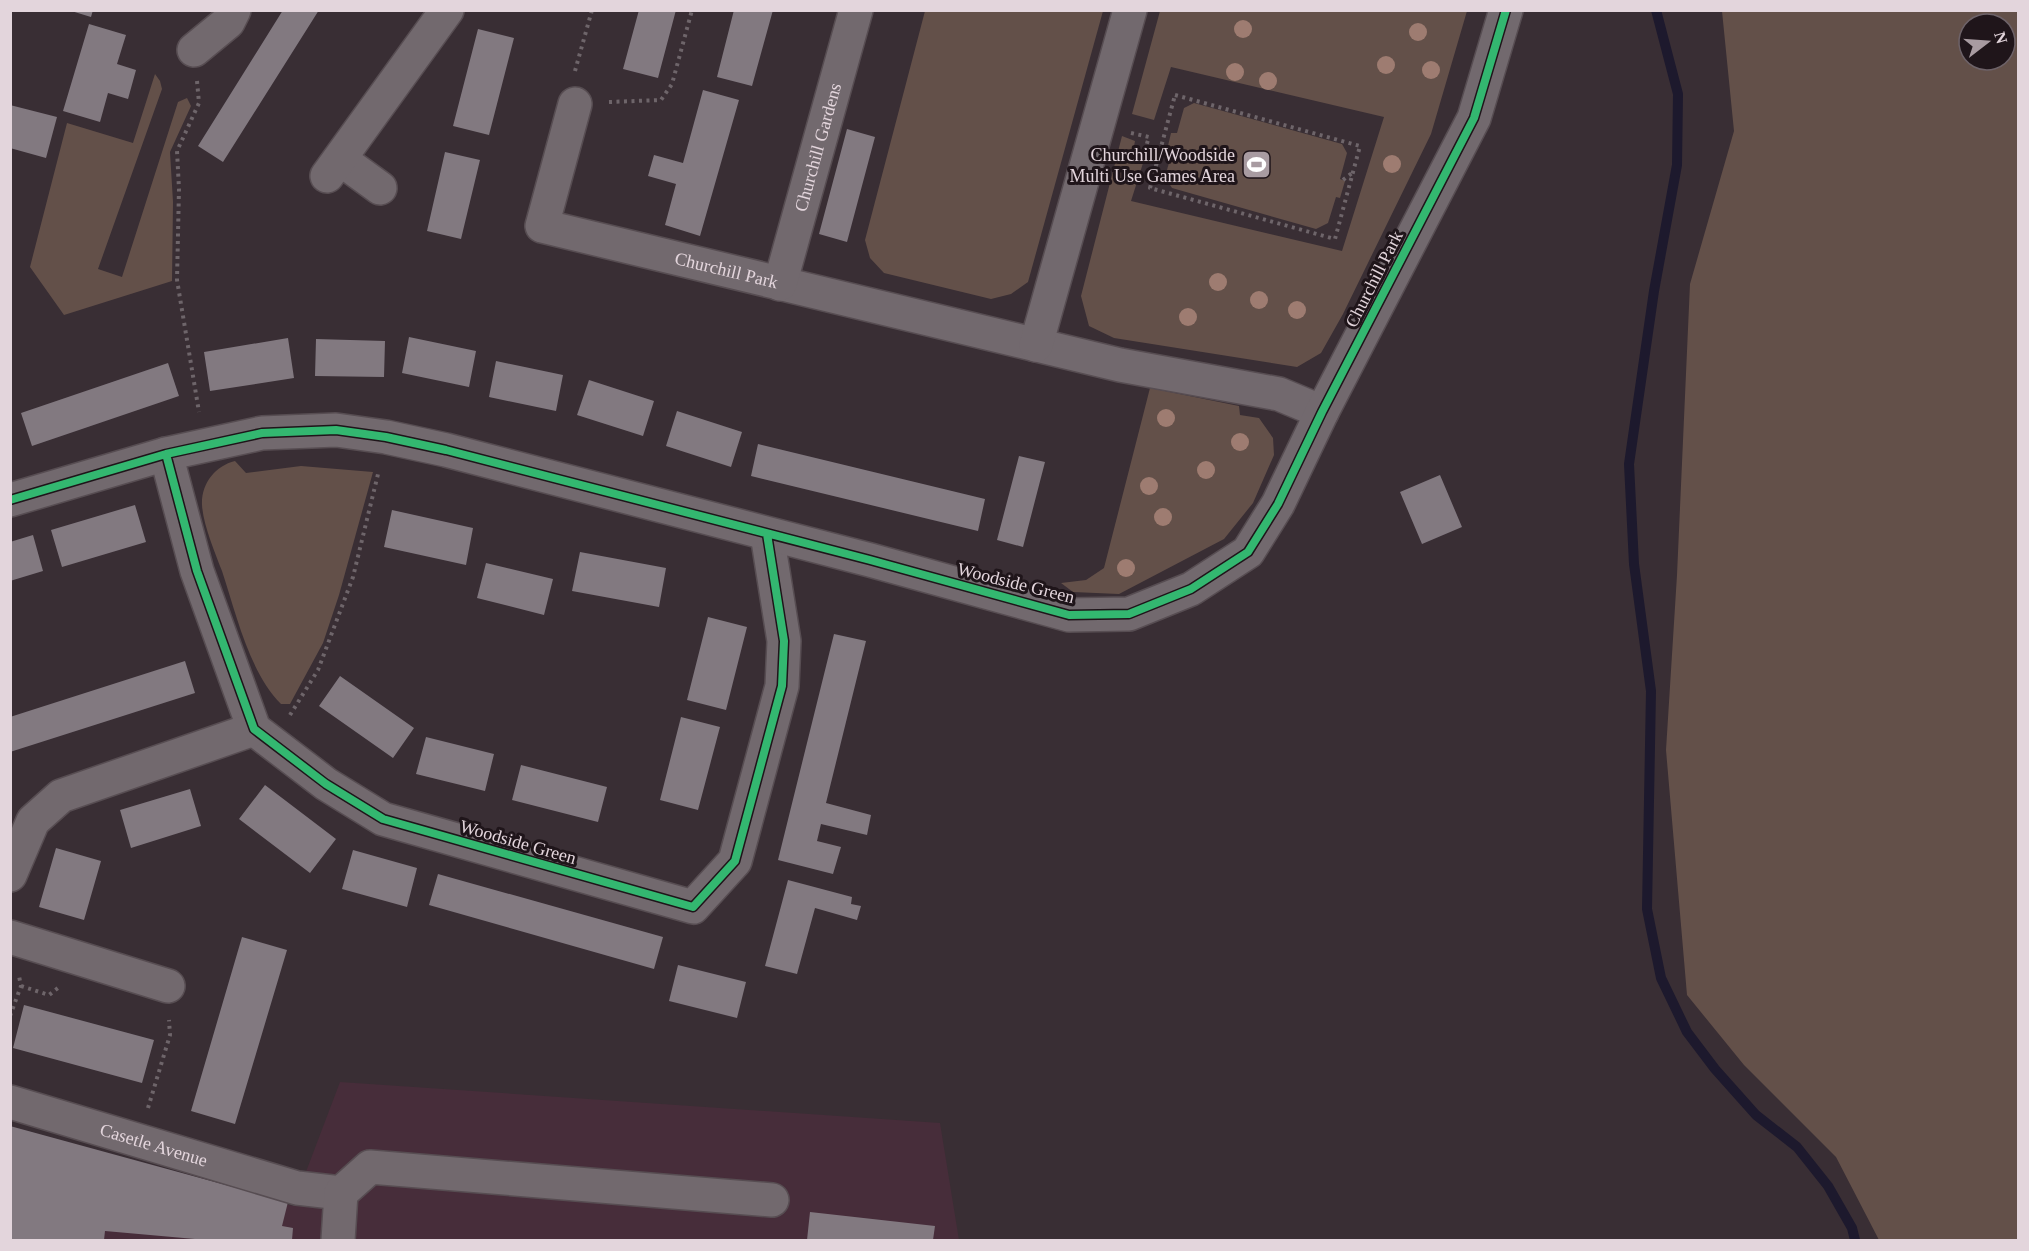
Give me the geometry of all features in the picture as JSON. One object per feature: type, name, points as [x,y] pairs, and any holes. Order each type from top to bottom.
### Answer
[{"type":"street","points":[[194,50],[228,22],[234,10]]},
{"type":"street","points":[[380,188],[334,168],[447,10]]},
{"type":"street","name":"Churchill Gardens","points":[[780,284],[856,10]]},
{"type":"street","points":[[1036,345],[1130,10]]},
{"type":"street","name":"Churchill Park","points":[[1248,552],[1278,504],[1322,412],[1474,118],[1506,10]]},
{"type":"street","name":"Churchill Park","points":[[575,104],[542,226],[1120,365],[1279,394],[1322,412]]},
{"type":"street","name":"Woodside Green","points":[[10,501],[166,454],[208,444],[262,433],[336,430],[386,437],[446,450],[1069,615],[1129,614],[1191,589],[1248,552]]},
{"type":"street","points":[[10,875],[33,821],[61,796],[263,736],[197,571],[166,454]]},
{"type":"street","name":"Woodside Green","points":[[263,736],[326,784],[383,819],[693,907],[735,861],[782,686],[784,641],[768,534]]},
{"type":"street","points":[[10,936],[168,986]]},
{"type":"street","name":"Casetle Avenue","points":[[10,1102],[297,1188],[342,1193]]},
{"type":"street","points":[[338,1240],[342,1193],[370,1167],[772,1200]]},
{"type":"path","points":[[592,10],[574,74],[575,104],[661,100],[672,84],[692,10]]},
{"type":"path","points":[[194,50],[199,103],[177,151],[179,189],[177,280],[200,419],[208,444]]},
{"type":"path","points":[[1175,95],[1360,146],[1335,239],[1150,188],[1158,159],[1175,95]]},
{"type":"path","points":[[1098,125],[1149,137],[1143,156],[1158,159]]},
{"type":"path","points":[[1158,159],[1169,150]]},
{"type":"path","points":[[1343,180],[1353,173]]},
{"type":"path","points":[[263,736],[318,670],[353,577],[386,437]]},
{"type":"path","points":[[10,1016],[21,986],[17,972]]},
{"type":"path","points":[[138,1141],[170,1035],[168,986]]},
{"type":"shaded area","points":[[925,11],[1103,11],[1028,282],[1011,294],[991,299],[884,273],[870,258],[865,240]]},
{"type":"shaded area","points":[[1160,11],[1467,11],[1431,134],[1343,314],[1321,353],[1297,367],[1114,338],[1089,326],[1081,296],[1122,136],[1135,141],[1132,157],[1144,160],[1131,201],[1342,251],[1384,117],[1171,67],[1154,120],[1132,114]]},
{"type":"shaded area","points":[[1722,11],[2018,11],[2018,1240],[1879,1240],[1836,1157],[1744,1065],[1687,995],[1666,750],[1677,575],[1690,284],[1734,131]]},
{"type":"shaded area","points":[[155,74],[162,89],[98,269],[122,277],[178,102],[187,98],[191,106],[170,152],[173,202],[172,281],[64,315],[30,267],[67,123],[133,143]]},
{"type":"shaded area","name":"Churchill/Woodside Multi Use Games Area","points":[[1194,103],[1342,144],[1347,153],[1340,179],[1345,181],[1340,198],[1336,197],[1328,223],[1316,229],[1172,188],[1165,177],[1172,152],[1167,150],[1171,133],[1177,133],[1184,108]]},
{"type":"shaded area","points":[[1150,388],[1239,406],[1240,415],[1259,418],[1273,438],[1274,455],[1253,503],[1224,539],[1119,594],[1073,592],[1061,583],[1086,580],[1104,568]]},
{"type":"shaded area","points":[[235,461],[246,473],[301,466],[373,472],[339,595],[323,643],[290,704],[281,704],[270,691],[252,659],[205,521],[202,497],[207,483],[221,467]]},
{"type":"shaded area","points":[[340,1082],[940,1123],[959,1240],[11,1240],[10,1128],[293,1206]]},
{"type":"building","points":[[68,10],[93,10],[91,17]]},
{"type":"building","points":[[283,10],[319,10],[223,162],[198,146]]},
{"type":"building","points":[[639,10],[676,10],[658,78],[623,69]]},
{"type":"building","points":[[734,10],[773,10],[752,86],[717,77]]},
{"type":"building","points":[[89,24],[126,35],[117,64],[136,70],[128,99],[108,93],[100,122],[63,111]]},
{"type":"building","points":[[478,29],[514,38],[489,135],[453,126]]},
{"type":"building","points":[[703,90],[739,100],[700,236],[665,225],[676,184],[648,176],[654,155],[683,163]]},
{"type":"building","points":[[10,105],[57,117],[46,158],[10,148]]},
{"type":"building","points":[[847,129],[875,137],[847,242],[819,234]]},
{"type":"building","points":[[445,152],[480,160],[461,239],[427,231]]},
{"type":"building","points":[[409,337],[476,351],[469,387],[402,373]]},
{"type":"building","points":[[288,338],[294,378],[210,391],[204,352]]},
{"type":"building","points":[[316,339],[385,341],[384,377],[315,376]]},
{"type":"building","points":[[496,361],[563,375],[556,411],[489,397]]},
{"type":"building","points":[[168,363],[179,396],[32,446],[21,413]]},
{"type":"building","points":[[589,380],[654,401],[643,436],[577,415]]},
{"type":"building","points":[[677,411],[742,432],[731,467],[666,446]]},
{"type":"building","points":[[758,444],[985,499],[978,531],[751,476]]},
{"type":"building","points":[[1019,456],[1045,462],[1023,547],[997,540]]},
{"type":"building","points":[[1440,475],[1462,527],[1422,544],[1400,492]]},
{"type":"building","points":[[135,505],[146,542],[62,567],[51,530]]},
{"type":"building","points":[[392,510],[473,528],[466,565],[384,547]]},
{"type":"building","points":[[33,535],[43,571],[10,581],[10,542]]},
{"type":"building","points":[[580,552],[666,568],[659,607],[572,591]]},
{"type":"building","points":[[486,563],[553,579],[544,615],[477,598]]},
{"type":"building","points":[[708,617],[747,627],[726,710],[687,700]]},
{"type":"building","points":[[834,634],[866,641],[826,803],[871,815],[867,835],[821,824],[817,841],[841,847],[833,874],[778,860]]},
{"type":"building","points":[[185,661],[195,693],[10,752],[10,717]]},
{"type":"building","points":[[340,676],[414,728],[393,758],[319,706]]},
{"type":"building","points":[[681,717],[720,727],[698,810],[660,800]]},
{"type":"building","points":[[426,737],[494,754],[485,791],[416,774]]},
{"type":"building","points":[[521,765],[607,787],[598,822],[512,800]]},
{"type":"building","points":[[265,785],[336,839],[310,873],[239,819]]},
{"type":"building","points":[[190,789],[201,826],[131,848],[120,810]]},
{"type":"building","points":[[56,848],[101,861],[84,920],[39,907]]},
{"type":"building","points":[[353,850],[417,868],[407,907],[342,889]]},
{"type":"building","points":[[438,874],[663,937],[654,969],[429,905]]},
{"type":"building","points":[[788,880],[852,897],[851,904],[861,906],[857,920],[815,908],[797,974],[765,966]]},
{"type":"building","points":[[242,937],[287,950],[235,1124],[191,1111]]},
{"type":"building","points":[[678,965],[746,982],[737,1018],[669,1001]]},
{"type":"building","points":[[24,1005],[154,1040],[142,1083],[13,1048]]},
{"type":"building","points":[[10,1126],[288,1202],[282,1226],[293,1228],[292,1240],[206,1240],[105,1231],[104,1240],[10,1240]]},
{"type":"building","points":[[810,1212],[935,1226],[933,1240],[807,1240]]},
{"type":"waterway","points":[[1656,10],[1678,94],[1677,165],[1654,291],[1629,464],[1634,564],[1651,691],[1647,909],[1661,978],[1687,1032],[1715,1069],[1756,1115],[1797,1147],[1828,1186],[1852,1228],[1855,1240]]},
{"type":"cycle path","points":[[10,500],[166,454],[262,433],[336,430],[386,437],[446,450],[870,560],[1069,615],[1129,614],[1191,589],[1248,552],[1278,504],[1322,412],[1474,118],[1506,10]]},
{"type":"cycle path","points":[[166,454],[197,571],[254,729],[326,784],[383,819],[693,907],[735,861],[782,686],[784,641],[767,534]]},
{"type":"place","name":"Churchill/Woodside Multi Use Games Area","points":[[1256,165]]}]
